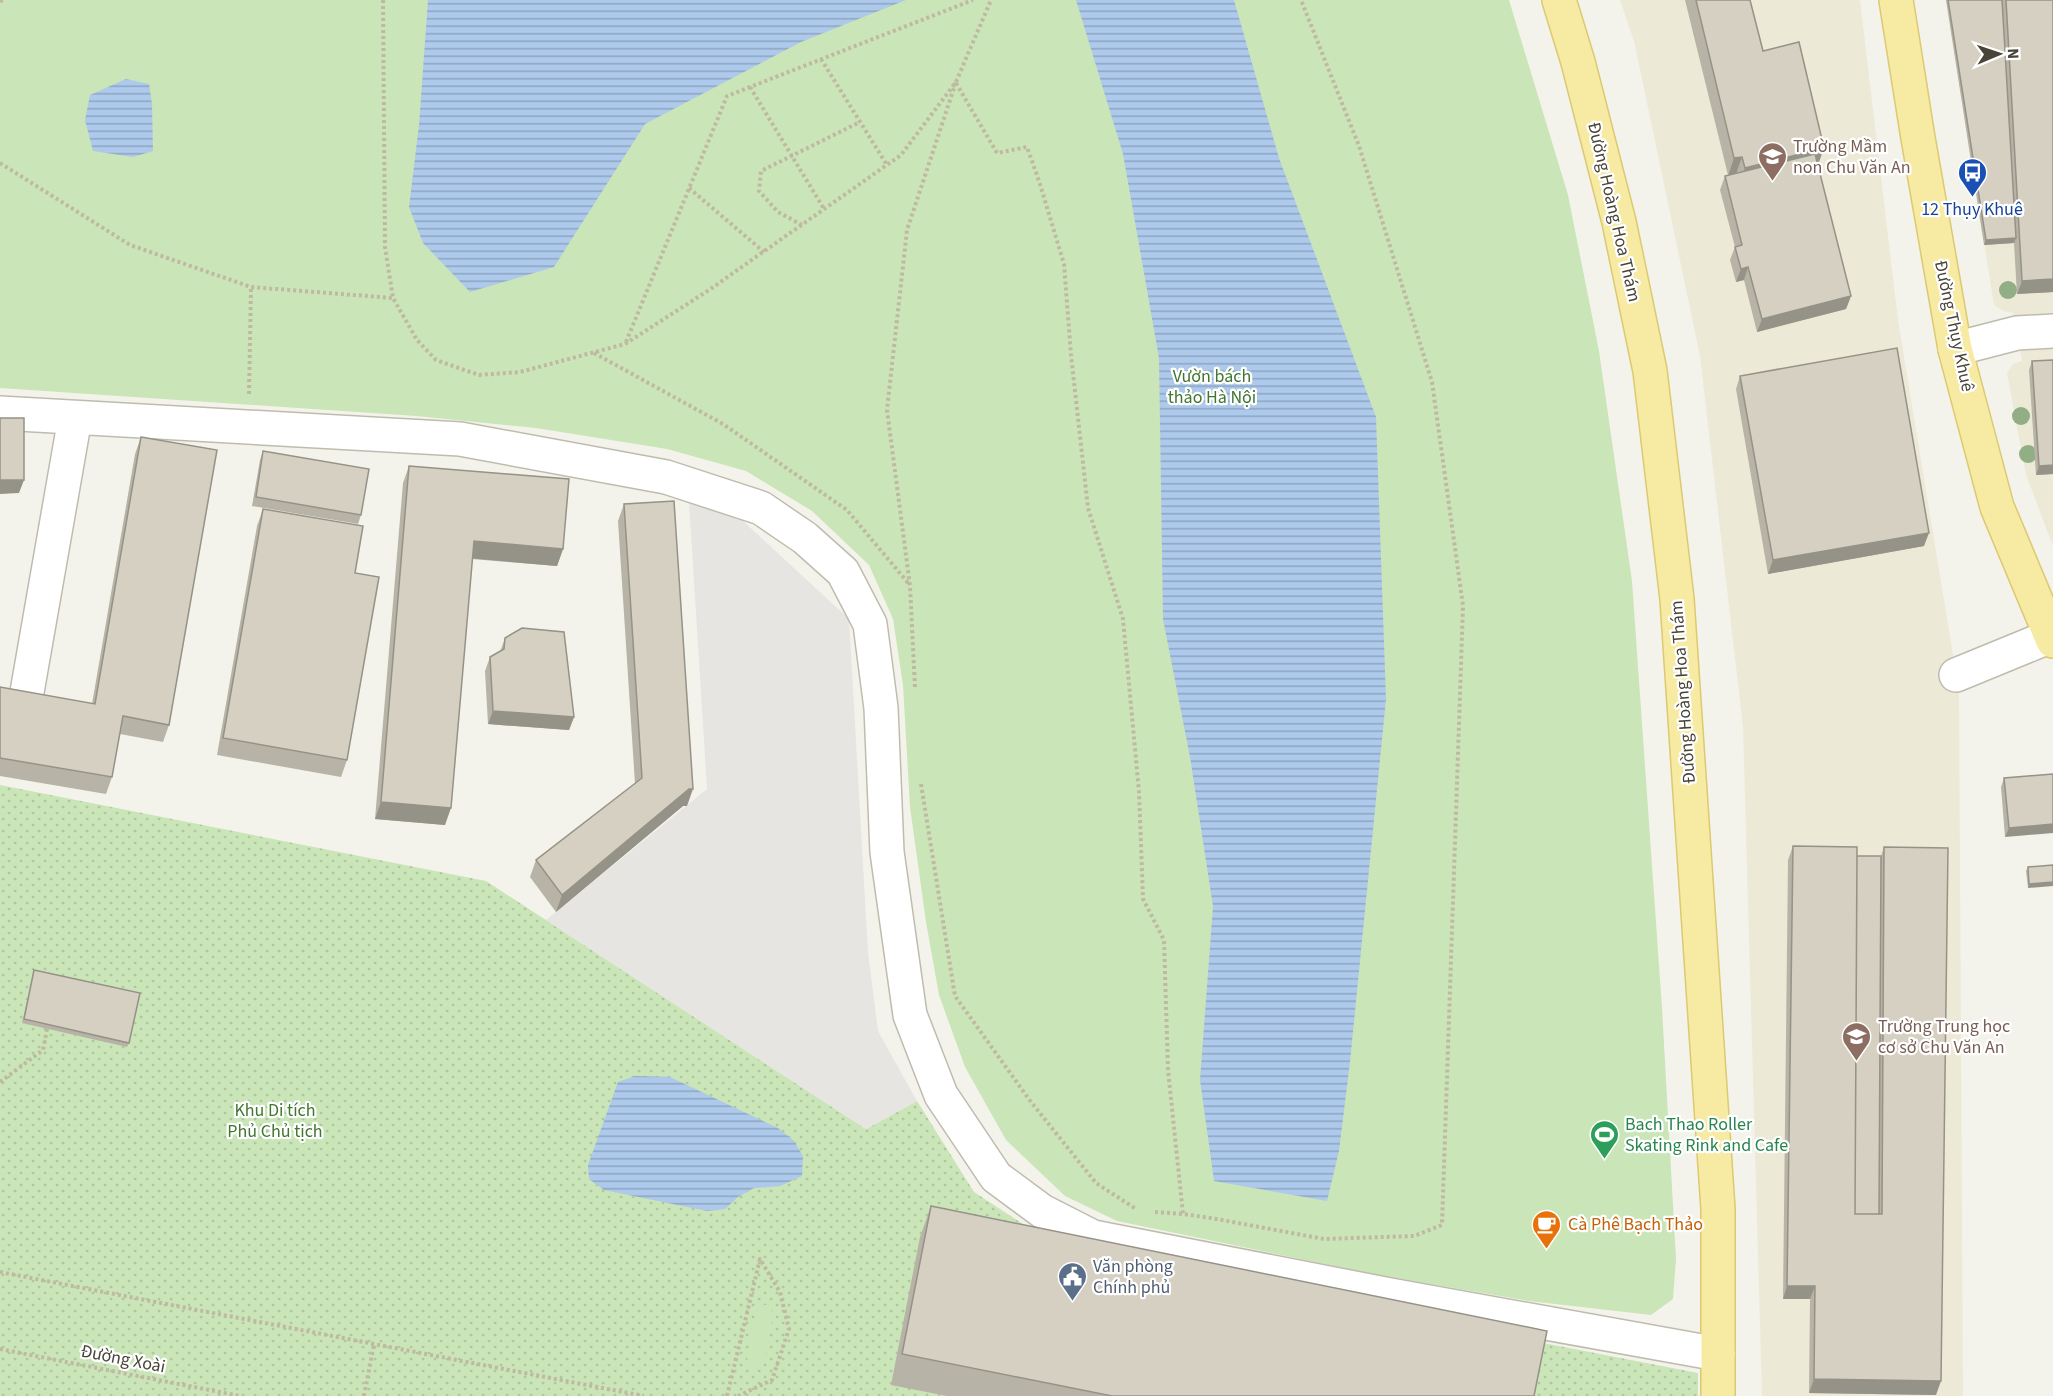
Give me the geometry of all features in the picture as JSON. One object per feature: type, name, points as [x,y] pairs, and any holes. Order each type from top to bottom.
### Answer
[{"type":"main road","name":"Đường Hoàng Hoa Thám","points":[[1559,0],[1578,62],[1619,222],[1650,371],[1677,599],[1718,1209],[1718,1396]]},
{"type":"main road","name":"Đường Thụy Khuê","points":[[1896,0],[1955,349],[1997,507],[2052,639]]},
{"type":"lane","points":[[1955,349],[2017,333],[2053,331]]},
{"type":"lane","points":[[0,413],[460,439],[666,477],[761,508],[805,538],[843,572],[870,624],[881,708],[887,852],[910,1015],[941,1095],[996,1176],[1042,1211],[1093,1238],[1390,1295],[1718,1354]]},
{"type":"lane","points":[[27,692],[75,418]]},
{"type":"lane","points":[[1956,675],[2052,639]]},
{"type":"path","points":[[0,1],[4,0]]},
{"type":"path","points":[[383,0],[385,247],[393,298],[417,340],[436,360],[479,375],[520,372],[625,344],[710,290],[901,155],[956,82]]},
{"type":"path","points":[[625,344],[727,96],[973,0]]},
{"type":"path","points":[[916,699],[910,586],[887,410],[907,230],[956,82],[991,0]]},
{"type":"path","points":[[1150,1212],[1184,1214],[1324,1239],[1414,1236],[1442,1225],[1462,606],[1432,382],[1359,146],[1301,0]]},
{"type":"path","points":[[821,59],[887,165]]},
{"type":"path","points":[[956,82],[997,153],[1027,147],[1064,264],[1071,355],[1088,508],[1123,619],[1139,792],[1143,900],[1164,940],[1168,1070],[1184,1214]]},
{"type":"path","points":[[750,87],[825,210]]},
{"type":"path","points":[[802,225],[778,212],[759,192],[761,171],[860,122]]},
{"type":"path","points":[[0,164],[130,244],[251,287],[393,298]]},
{"type":"path","points":[[689,188],[764,252]]},
{"type":"path","points":[[248,428],[251,287]]},
{"type":"path","points":[[593,353],[723,424],[847,510],[910,586]]},
{"type":"path","points":[[920,778],[955,996],[1031,1102],[1096,1182],[1140,1212]]},
{"type":"path","points":[[0,1082],[43,1050],[47,1029]]},
{"type":"path","points":[[727,1396],[760,1259],[780,1292],[789,1329],[772,1380],[738,1396]]},
{"type":"path","points":[[0,1272],[644,1396]]},
{"type":"path","points":[[364,1396],[374,1344]]},
{"type":"path","name":"Đường Xoài","points":[[0,1349],[240,1396]]},
{"type":"shaded area","name":"Trường Trung học cơ sở Chu Văn An","points":[[1620,0],[1860,0],[1898,320],[1959,691],[1963,1396],[1762,1396],[1743,727],[1700,356],[1634,41]]},
{"type":"shaded area","points":[[1946,0],[2053,0],[2053,546],[2026,475],[2007,373],[2013,364],[2022,361],[2013,313],[2003,311],[1994,305]]},
{"type":"shaded area","points":[[689,502],[729,508],[849,619],[868,952],[878,1031],[917,1101],[866,1129],[546,920],[707,789]]},
{"type":"green space","name":"Vườn bách thảo Hà Nội","points":[[0,0],[1509,0],[1568,195],[1599,351],[1632,581],[1662,1008],[1676,1259],[1673,1299],[1651,1315],[1529,1301],[1368,1273],[1117,1221],[1065,1196],[1006,1140],[965,1067],[939,995],[910,807],[903,685],[893,619],[869,565],[812,511],[746,471],[667,449],[536,428],[416,416],[0,388]]},
{"type":"green space","name":"Khu Di tích Phủ Chủ tịch","points":[[0,785],[486,881],[866,1129],[917,1101],[974,1192],[1061,1249],[1698,1373],[1698,1396],[0,1396]]},
{"type":"green space","points":[[763,1305],[770,1305],[773,1315],[765,1360],[756,1367],[749,1366],[747,1358],[755,1313]]},
{"type":"water","points":[[428,0],[906,0],[801,42],[645,124],[554,267],[470,292],[423,243],[409,207],[419,125]]},
{"type":"water","points":[[1076,0],[1234,0],[1279,158],[1376,417],[1386,699],[1350,1062],[1339,1151],[1327,1201],[1214,1181],[1200,1080],[1213,906],[1190,757],[1163,619],[1159,358],[1123,154]]},
{"type":"water","points":[[126,79],[149,84],[152,104],[153,151],[133,157],[93,151],[85,120],[90,95]]},
{"type":"water","points":[[635,1076],[670,1077],[778,1128],[794,1141],[803,1156],[802,1176],[780,1186],[754,1188],[738,1197],[725,1209],[707,1211],[604,1190],[589,1179],[588,1165],[618,1082]]},
{"type":"building","points":[[1696,0],[1750,0],[1763,51],[1799,42],[1824,148],[1745,168],[1742,157],[1734,158]]},
{"type":"building","points":[[1948,0],[2002,0],[2016,238],[1986,240]]},
{"type":"building","points":[[2006,0],[2053,0],[2053,279],[2022,281]]},
{"type":"building","points":[[1815,154],[1851,296],[1762,319],[1748,267],[1741,269],[1735,247],[1742,245],[1725,176]]},
{"type":"building","points":[[1897,348],[1929,533],[1773,560],[1740,376]]},
{"type":"building","points":[[2053,360],[2053,465],[2039,466],[2032,361]]},
{"type":"building","points":[[0,418],[24,418],[24,480],[0,480]]},
{"type":"building","points":[[141,437],[217,450],[169,725],[123,716],[112,777],[0,758],[0,687],[95,704]]},
{"type":"building","points":[[263,451],[369,469],[361,515],[256,497]]},
{"type":"building","points":[[409,466],[569,479],[563,549],[474,541],[451,808],[381,802]]},
{"type":"building","points":[[674,501],[693,789],[689,789],[562,895],[536,860],[642,778],[624,504]]},
{"type":"building","points":[[263,509],[363,526],[355,573],[379,577],[347,760],[223,738]]},
{"type":"building","points":[[522,628],[564,632],[574,717],[493,711],[490,657],[504,649],[505,638]]},
{"type":"building","points":[[2053,774],[2053,824],[2009,828],[2004,778]]},
{"type":"building","points":[[1793,846],[1857,847],[1855,1214],[1882,1214],[1884,847],[1948,848],[1941,1381],[1814,1379],[1815,1286],[1787,1286]]},
{"type":"building","points":[[1857,856],[1881,856],[1879,1214],[1855,1214]]},
{"type":"building","points":[[2053,865],[2053,882],[2029,884],[2028,867]]},
{"type":"building","points":[[34,970],[140,993],[129,1043],[24,1019]]},
{"type":"building","name":"Văn phòng Chính phủ","points":[[931,1206],[1547,1331],[1534,1396],[1112,1396],[902,1354]]},
{"type":"place","name":"Trường Mầm non Chu Văn An","points":[[1772,182]]},
{"type":"place","name":"12 Thụy Khuê","points":[[1972,198]]},
{"type":"place","name":"Trường Trung học cơ sở Chu Văn An","points":[[1857,1062]]},
{"type":"place","name":"Bach Thao Roller Skating Rink and Cafe","points":[[1604,1160]]},
{"type":"place","name":"Cà Phê Bạch Thảo","points":[[1547,1250]]},
{"type":"place","name":"Văn phòng Chính phủ","points":[[1072,1302]]}]
